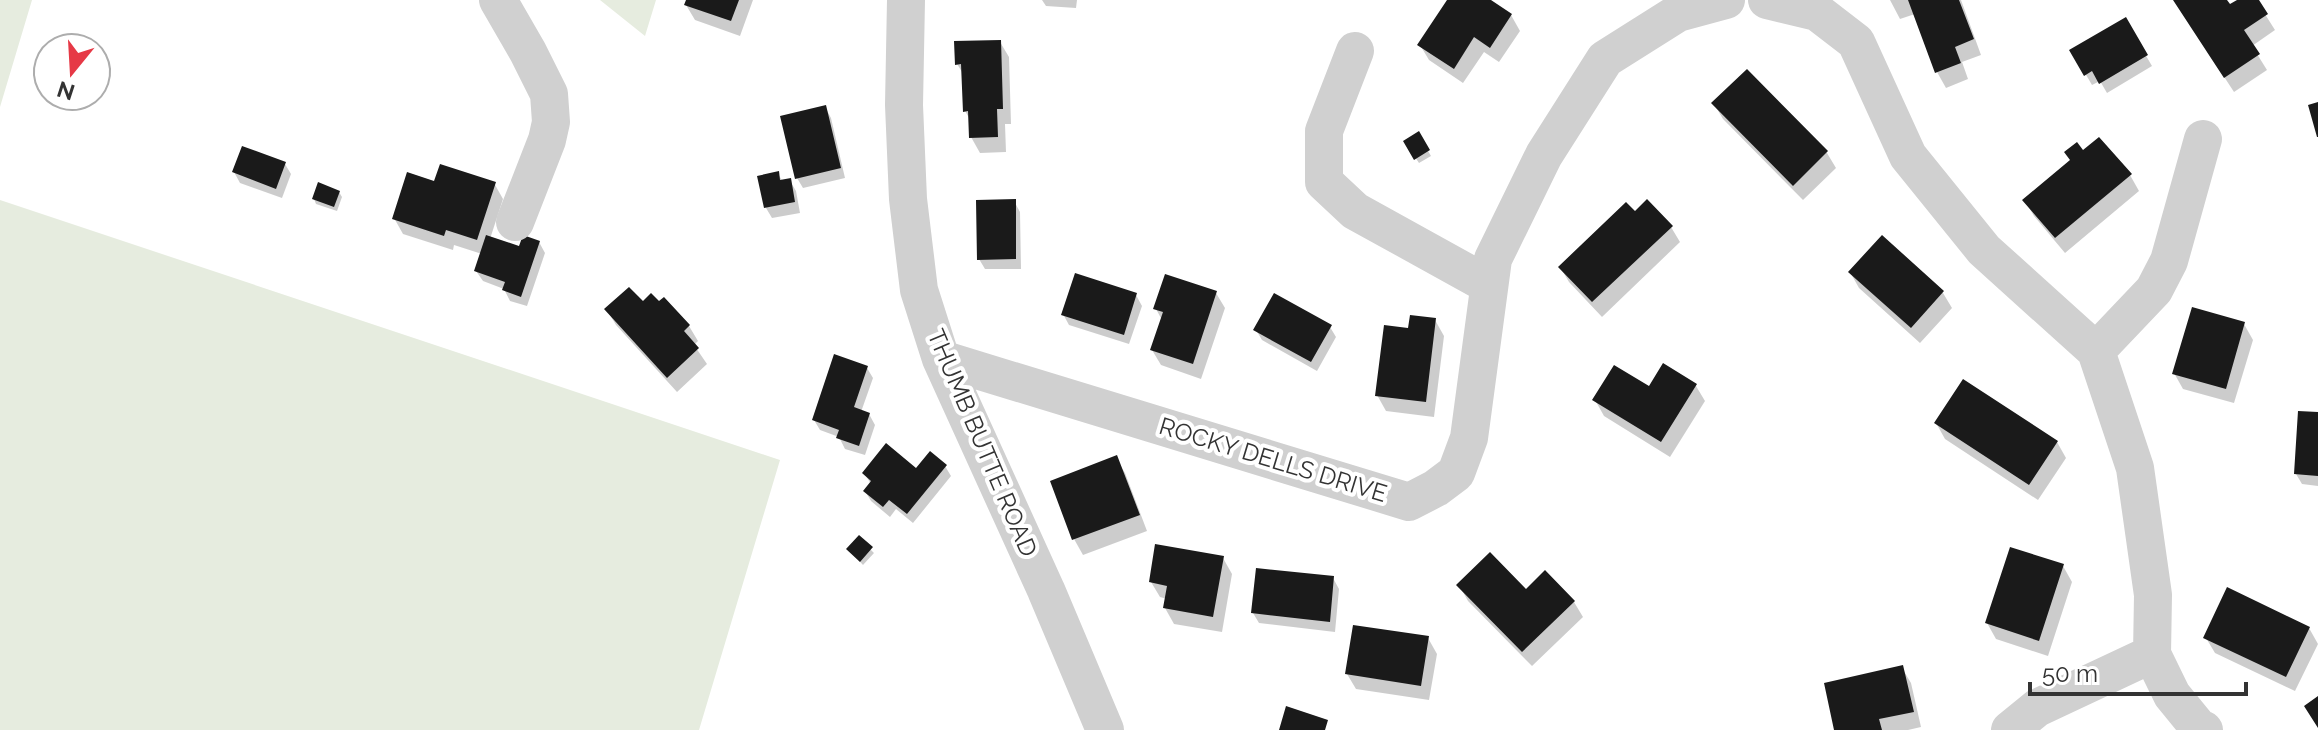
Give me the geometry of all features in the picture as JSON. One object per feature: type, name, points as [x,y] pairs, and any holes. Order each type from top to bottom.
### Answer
[{"type":"street","points":[[498,0],[549,94],[551,122],[547,140],[515,222]]},
{"type":"street","name":"THUMB BUTTE ROAD","points":[[906,0],[904,105],[908,199],[919,290],[941,359],[1046,590],[1105,730]]},
{"type":"street","name":"ROCKY DELLS DRIVE","points":[[941,359],[1409,502],[1456,473],[1469,438],[1493,259],[1544,155],[1605,59],[1678,13],[1726,0]]},
{"type":"street","points":[[1767,0],[1817,12],[1856,42],[1908,156],[1984,250],[2096,351],[2135,468],[2153,595],[2152,654],[2172,695],[2204,730]]},
{"type":"street","points":[[1355,51],[1324,131],[1324,182],[1355,211],[1489,285]]},
{"type":"street","points":[[2096,351],[2154,290],[2169,261],[2203,139]]},
{"type":"street","points":[[2010,730],[2037,708],[2152,654]]},
{"type":"shaded area","points":[[0,0],[32,0],[0,107]]},
{"type":"shaded area","points":[[600,0],[656,0],[645,36]]},
{"type":"shaded area","points":[[0,200],[780,460],[699,730],[0,730]]},
{"type":"building","points":[[686,0],[739,0],[731,21],[684,5]]},
{"type":"building","points":[[1447,0],[1491,0],[1512,14],[1490,48],[1474,37],[1454,69],[1417,45]]},
{"type":"building","points":[[1908,0],[1959,0],[1974,39],[1955,47],[1961,63],[1935,73]]},
{"type":"building","points":[[2173,0],[2227,0],[2230,4],[2237,0],[2259,0],[2268,14],[2244,30],[2260,54],[2224,78]]},
{"type":"building","points":[[2126,17],[2148,55],[2099,84],[2092,71],[2084,76],[2069,50]]},
{"type":"building","points":[[1001,40],[1003,109],[997,109],[998,137],[969,138],[968,111],[963,112],[961,64],[955,65],[954,41]]},
{"type":"building","points":[[1747,69],[1828,151],[1793,186],[1711,103]]},
{"type":"building","points":[[2318,102],[2318,137],[2317,137],[2308,105]]},
{"type":"building","points":[[826,105],[841,168],[795,179],[780,116]]},
{"type":"building","points":[[1419,131],[1430,150],[1414,160],[1403,141]]},
{"type":"building","points":[[2099,137],[2132,174],[2055,238],[2022,200],[2070,160],[2064,152],[2077,142],[2083,150]]},
{"type":"building","points":[[242,146],[286,162],[276,189],[232,172]]},
{"type":"building","points":[[440,164],[496,182],[477,240],[446,230],[444,236],[392,219],[407,172],[434,181]]},
{"type":"building","points":[[779,171],[780,180],[791,178],[795,202],[764,208],[757,176]]},
{"type":"building","points":[[318,182],[340,191],[334,207],[312,199]]},
{"type":"building","points":[[1016,199],[1016,259],[977,260],[976,200]]},
{"type":"building","points":[[1647,199],[1673,226],[1592,302],[1558,267],[1626,202],[1635,211]]},
{"type":"building","points":[[486,235],[519,246],[523,235],[540,241],[521,297],[502,290],[505,282],[474,271]]},
{"type":"building","points":[[1882,235],[1944,291],[1911,328],[1848,272]]},
{"type":"building","points":[[1075,273],[1137,293],[1124,335],[1061,315]]},
{"type":"building","points":[[1165,274],[1217,291],[1193,364],[1150,350],[1163,312],[1153,309]]},
{"type":"building","points":[[629,287],[643,301],[651,293],[659,301],[664,297],[690,325],[684,331],[699,348],[667,378],[604,309]]},
{"type":"building","points":[[1274,293],[1332,325],[1311,362],[1253,330]]},
{"type":"building","points":[[2192,307],[2245,322],[2226,389],[2172,374]]},
{"type":"building","points":[[1410,315],[1436,318],[1426,402],[1375,396],[1384,325],[1408,328]]},
{"type":"building","points":[[834,354],[868,366],[854,407],[870,413],[859,446],[836,438],[839,430],[812,420]]},
{"type":"building","points":[[1663,363],[1697,384],[1661,442],[1592,400],[1614,365],[1649,386]]},
{"type":"building","points":[[1963,379],[2058,441],[2029,485],[1934,423]]},
{"type":"building","points":[[2298,411],[2318,412],[2318,476],[2294,474]]},
{"type":"building","points":[[886,443],[916,468],[930,451],[947,465],[907,514],[889,500],[883,507],[863,491],[871,481],[862,473]]},
{"type":"building","points":[[1117,455],[1140,515],[1072,540],[1050,481]]},
{"type":"building","points":[[859,535],[873,547],[860,562],[846,549]]},
{"type":"building","points":[[1155,544],[1224,556],[1213,617],[1163,608],[1167,586],[1149,582]]},
{"type":"building","points":[[2010,547],[2064,564],[2039,641],[1985,623]]},
{"type":"building","points":[[1490,552],[1526,589],[1545,570],[1575,601],[1522,652],[1456,585]]},
{"type":"building","points":[[1256,568],[1334,576],[1330,622],[1251,613]]},
{"type":"building","points":[[2227,587],[2310,627],[2286,677],[2203,638]]},
{"type":"building","points":[[1353,625],[1429,636],[1421,686],[1345,674]]},
{"type":"building","points":[[1903,665],[1914,712],[1879,719],[1882,730],[1834,730],[1824,683]]},
{"type":"building","points":[[2318,696],[2318,728],[2304,706]]},
{"type":"building","points":[[1286,706],[1328,720],[1325,730],[1279,730]]}]
